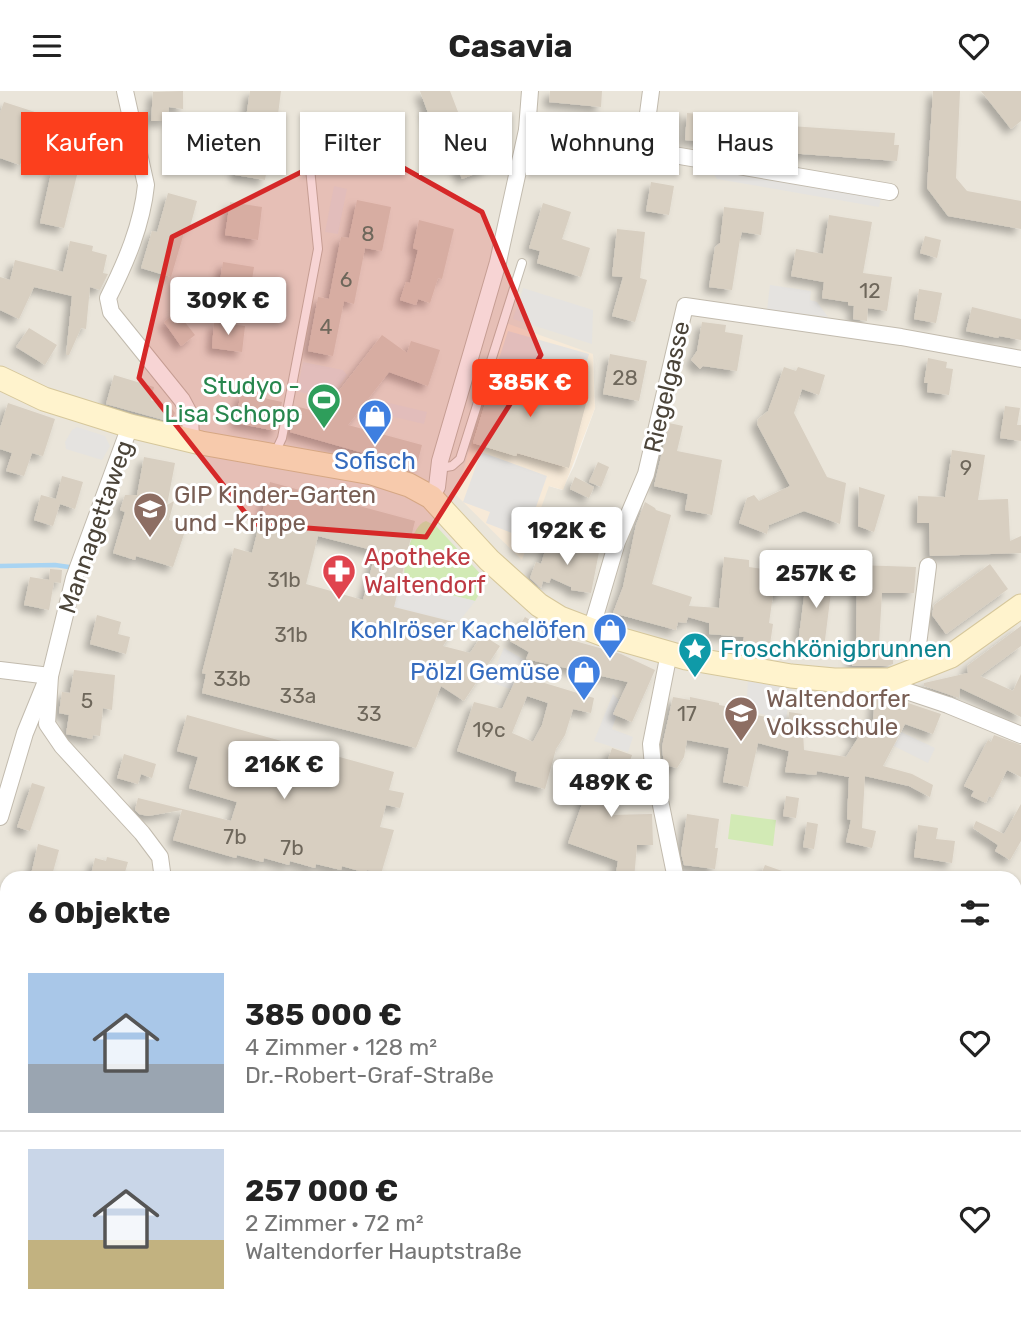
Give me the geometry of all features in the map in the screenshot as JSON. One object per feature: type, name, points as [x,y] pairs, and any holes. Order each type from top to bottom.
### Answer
[{"type":"main road","points":[[2,382],[44,399],[130,426],[273,456],[372,473],[409,485],[431,497],[521,591],[560,618],[591,630],[696,660],[791,676],[856,681],[890,680],[951,656],[1021,606]]},
{"type":"street","points":[[125,91],[146,185],[126,263],[108,298],[108,304],[111,312],[182,400],[190,415],[191,440]]},
{"type":"street","points":[[528,112],[530,91]]},
{"type":"street","points":[[648,112],[651,91]]},
{"type":"street","points":[[431,497],[437,487],[498,262],[526,135]]},
{"type":"street","points":[[679,157],[890,192]]},
{"type":"street","name":"Riegelgasse","points":[[591,630],[617,542],[646,474],[685,306],[901,337],[1021,359]]},
{"type":"street","name":"Mannagettaweg","points":[[130,426],[74,578],[50,676],[47,724],[62,746],[153,847],[160,857],[163,871]]},
{"type":"street","points":[[923,668],[918,645],[928,566]]},
{"type":"street","points":[[670,653],[651,744],[674,871]]},
{"type":"street","points":[[0,670],[50,676],[25,733],[0,817]]},
{"type":"street","points":[[890,680],[897,688],[1021,735]]},
{"type":"lane","points":[[273,456],[282,438],[318,249],[311,175]]},
{"type":"lane","points":[[440,468],[452,466],[460,459],[522,263]]},
{"type":"highlighted area","points":[[359,143],[482,212],[541,355],[426,537],[254,524],[139,378],[172,237]]},
{"type":"shaded area","points":[[0,91],[1021,91],[1021,871],[0,871]],"holes":[[[593,355],[595,408],[574,466],[562,490],[549,486]]]},
{"type":"shaded area","points":[[714,175],[750,175],[881,198],[879,207],[717,179]]},
{"type":"shaded area","points":[[334,186],[347,189],[338,234],[325,232]]},
{"type":"shaded area","points":[[770,285],[811,291],[810,300],[817,302],[828,317],[767,310]]},
{"type":"shaded area","points":[[523,288],[593,310],[592,344],[513,319]]},
{"type":"shaded area","points":[[506,323],[593,354],[595,408],[563,490],[549,486],[522,560],[456,495]]},
{"type":"shaded area","points":[[508,331],[589,354],[578,390],[497,365]]},
{"type":"shaded area","points":[[303,362],[343,370],[347,375],[330,400],[297,391]]},
{"type":"shaded area","points":[[385,402],[427,412],[424,424],[382,414]]},
{"type":"shaded area","points":[[77,427],[105,436],[110,446],[102,460],[66,449],[65,442]]},
{"type":"shaded area","points":[[481,452],[547,476],[525,538],[486,523],[490,512],[463,502]]},
{"type":"shaded area","points":[[400,582],[475,601],[458,623],[394,607]]},
{"type":"shaded area","points":[[504,648],[526,661],[511,689],[489,682]]},
{"type":"shaded area","points":[[748,681],[792,688],[786,719],[746,711]]},
{"type":"shaded area","points":[[613,694],[619,700],[613,714],[616,717],[612,729],[633,737],[628,752],[594,741]]},
{"type":"shaded area","points":[[901,732],[935,748],[928,763],[894,746]]},
{"type":"green space","points":[[426,521],[436,526],[487,581],[475,601],[404,581],[412,538]]},
{"type":"green space","points":[[731,814],[776,820],[773,846],[728,839]]},
{"type":"building","points":[[183,91],[183,109],[169,107],[168,112],[162,112],[162,121],[151,121],[153,92]]},
{"type":"building","points":[[250,91],[281,91],[278,112],[247,112]]},
{"type":"building","points":[[420,91],[450,91],[458,112],[428,112]]},
{"type":"building","points":[[550,91],[602,91],[601,107],[549,102]]},
{"type":"building","points":[[933,91],[960,91],[956,178],[967,191],[1021,201],[1021,229],[948,216],[927,188]]},
{"type":"building","points":[[981,91],[1021,91],[1021,121],[1011,129]]},
{"type":"building","points":[[4,102],[35,112],[21,112],[20,165],[0,158],[0,113]]},
{"type":"building","points":[[687,113],[693,113],[693,141],[685,140]]},
{"type":"building","points":[[798,127],[895,133],[894,145],[899,145],[897,161],[798,154]]},
{"type":"building","points":[[51,175],[77,175],[64,228],[40,223]]},
{"type":"building","points":[[235,175],[266,175],[265,180]]},
{"type":"building","points":[[651,182],[674,186],[669,215],[646,211]]},
{"type":"building","points":[[168,193],[197,201],[190,227],[186,226],[171,277],[141,268],[152,231],[157,232]]},
{"type":"building","points":[[357,200],[391,207],[382,251],[365,248],[354,304],[344,301],[333,356],[308,351],[318,297],[329,299],[341,237],[349,238]]},
{"type":"building","points":[[230,202],[262,207],[258,240],[225,235]]},
{"type":"building","points":[[543,203],[571,212],[562,239],[590,248],[581,277],[537,263],[540,251],[529,248]]},
{"type":"building","points":[[724,207],[764,212],[761,235],[742,232],[732,290],[709,287],[715,247],[720,243]]},
{"type":"building","points":[[829,215],[872,222],[863,273],[892,277],[887,311],[868,308],[867,321],[853,319],[854,306],[848,305],[848,302],[822,298],[824,282],[791,276],[796,249],[823,254]]},
{"type":"building","points":[[419,220],[454,229],[442,279],[438,278],[430,303],[418,299],[416,305],[400,300],[406,282],[410,283],[418,250],[413,248]]},
{"type":"building","points":[[617,229],[645,232],[640,278],[647,280],[635,322],[612,316],[623,277],[612,276]]},
{"type":"building","points":[[925,236],[941,240],[937,258],[920,253]]},
{"type":"building","points":[[70,241],[93,246],[92,251],[107,255],[103,273],[108,274],[100,290],[90,287],[86,329],[81,328],[69,355],[66,355],[72,296],[34,287],[19,319],[0,310],[0,277],[10,280],[15,260],[63,272]]},
{"type":"building","points":[[223,262],[254,267],[250,293],[219,287]]},
{"type":"building","points":[[919,289],[942,293],[936,323],[914,319]]},
{"type":"building","points":[[972,307],[1021,319],[1021,340],[966,331]]},
{"type":"building","points":[[177,312],[195,335],[181,346],[164,322]]},
{"type":"building","points":[[214,322],[245,326],[242,352],[212,348]]},
{"type":"building","points":[[702,322],[726,325],[725,332],[743,335],[737,371],[703,366],[700,369],[691,360],[697,351]]},
{"type":"building","points":[[29,328],[57,345],[45,365],[16,347]]},
{"type":"building","points":[[382,335],[407,353],[411,341],[440,350],[428,386],[389,372],[348,425],[422,445],[416,468],[290,432],[295,406],[322,413]]},
{"type":"building","points":[[610,354],[647,361],[639,401],[603,394]]},
{"type":"building","points":[[928,358],[947,362],[946,368],[953,369],[949,395],[927,392],[928,383],[924,383]]},
{"type":"building","points":[[505,367],[549,381],[548,387],[587,400],[569,468],[473,443],[493,378],[501,381]]},
{"type":"building","points":[[784,367],[796,371],[798,367],[825,375],[819,395],[802,389],[794,413],[827,477],[846,483],[840,524],[804,511],[769,525],[767,534],[739,523],[747,498],[754,495],[759,501],[790,486],[757,424],[758,419],[768,411]]},
{"type":"building","points":[[114,375],[154,387],[151,400],[172,409],[175,413],[171,422],[106,404]]},
{"type":"building","points":[[241,393],[282,402],[276,431],[235,423]]},
{"type":"building","points":[[8,403],[55,419],[43,456],[32,453],[24,476],[6,471],[12,453],[0,449],[0,428]]},
{"type":"building","points":[[1005,406],[1020,408],[1017,425],[1021,425],[1021,441],[1000,438]]},
{"type":"building","points":[[669,423],[683,426],[677,451],[722,460],[712,515],[685,510],[688,494],[654,486]]},
{"type":"building","points":[[952,450],[985,455],[978,500],[1008,499],[1010,541],[1021,536],[1021,553],[930,556],[929,523],[917,523],[918,496],[945,497]]},
{"type":"building","name":"GIP Kinder-Garten und -Krippe","points":[[144,457],[175,463],[167,505],[174,501],[169,520],[187,525],[173,567],[136,556],[135,560],[113,553],[125,512],[120,510],[125,495],[137,495]]},
{"type":"building","points":[[598,462],[609,467],[601,487],[589,482]]},
{"type":"building","points":[[62,476],[83,482],[75,509],[60,504],[53,526],[34,520],[41,495],[56,499]]},
{"type":"building","points":[[575,477],[594,487],[589,498],[570,489]]},
{"type":"building","points":[[270,482],[415,521],[394,607],[458,623],[443,646],[470,653],[482,635],[500,646],[464,701],[441,686],[416,748],[202,693],[206,674],[202,673],[234,548],[252,553]],"holes":[[[318,536],[376,551],[363,600],[306,584]]]},
{"type":"building","points":[[859,487],[885,495],[874,532],[858,526]]},
{"type":"building","points":[[645,502],[656,510],[671,515],[652,584],[692,597],[689,606],[719,608],[724,557],[749,560],[749,567],[783,572],[780,596],[773,595],[769,651],[742,646],[744,637],[709,634],[709,623],[688,617],[686,623],[678,622],[676,630],[613,613],[623,587],[636,525]]},
{"type":"building","points":[[548,541],[569,548],[599,552],[591,593],[571,590],[571,587],[551,578],[549,583],[543,581],[541,588],[530,578],[536,562],[541,564]]},
{"type":"building","points":[[990,564],[1008,589],[946,634],[932,615],[934,605]]},
{"type":"building","points":[[857,565],[916,567],[914,593],[882,593],[879,644],[893,644],[893,664],[887,666],[852,666],[852,644],[856,644]]},
{"type":"building","points":[[50,569],[62,570],[61,583],[54,582],[49,610],[24,605],[30,577],[49,580]]},
{"type":"building","points":[[807,573],[833,576],[824,648],[798,644]]},
{"type":"building","points":[[97,615],[121,622],[118,634],[130,637],[126,654],[90,644]]},
{"type":"building","points":[[525,617],[557,636],[621,654],[655,670],[632,722],[613,714],[628,682],[526,659],[529,652],[510,641]]},
{"type":"building","points":[[1021,626],[1021,646],[980,676],[1013,691],[1021,674],[1021,717],[960,688],[959,698],[924,686],[924,683],[968,673],[967,666]]},
{"type":"building","points":[[74,670],[115,675],[112,710],[103,708],[100,736],[93,735],[92,739],[66,734],[69,715],[59,713],[62,692],[70,693]]},
{"type":"building","points":[[518,675],[594,698],[591,713],[573,709],[565,735],[556,749],[545,789],[515,781],[517,772],[457,751],[474,702],[502,709]],"holes":[[[527,696],[548,703],[542,725],[533,742],[512,733]]]},
{"type":"building","points":[[673,697],[690,700],[690,697],[719,703],[744,709],[743,712],[789,722],[789,712],[802,714],[804,750],[846,757],[858,738],[848,732],[853,722],[872,729],[875,699],[905,702],[941,714],[933,734],[905,724],[883,766],[912,774],[933,785],[930,797],[909,786],[865,776],[862,828],[876,831],[872,848],[846,842],[851,820],[847,819],[849,777],[817,771],[816,775],[785,772],[789,751],[758,743],[748,787],[723,782],[729,748],[687,740],[684,757],[677,768],[664,765],[662,747]]},
{"type":"building","points":[[187,715],[394,772],[389,790],[404,793],[400,808],[386,805],[380,827],[394,830],[382,871],[359,871],[342,866],[341,870],[316,864],[315,868],[290,861],[289,865],[264,858],[263,862],[237,855],[236,858],[173,840],[182,810],[148,816],[139,814],[135,810],[138,798],[231,821],[237,802],[189,788],[198,757],[177,751]]},
{"type":"building","points":[[994,735],[1021,745],[1021,777],[1007,770],[993,798],[989,796],[986,803],[971,796],[974,791],[964,786],[988,740],[991,742]]},
{"type":"building","points":[[612,748],[632,755],[611,815],[652,814],[653,845],[637,845],[635,871],[616,871],[618,861],[568,843],[595,768],[604,771]]},
{"type":"building","points":[[124,754],[156,764],[152,778],[141,774],[138,784],[117,778]]},
{"type":"building","points":[[32,783],[45,787],[30,831],[17,827]]},
{"type":"building","points":[[786,796],[799,798],[796,818],[783,816]]},
{"type":"building","points":[[1021,804],[1021,841],[1010,860],[995,851],[998,845],[973,828],[976,821],[1004,834]]},
{"type":"building","points":[[687,814],[719,819],[715,869],[684,865],[681,853]]},
{"type":"building","points":[[807,822],[818,824],[814,849],[803,847]]},
{"type":"building","points":[[918,825],[938,828],[936,839],[955,841],[952,863],[914,857]]},
{"type":"building","points":[[38,844],[59,850],[53,871],[32,871]]},
{"type":"building","points":[[107,857],[128,862],[125,871],[92,871],[95,858],[106,861]]},
{"type":"building","points":[[765,865],[782,871],[762,871]]},
{"type":"waterway","points":[[0,566],[55,565],[76,568]]},
{"type":"place","name":"Studyo - Lisa Schopp","points":[[324,430]]},
{"type":"place","name":"Sofisch","points":[[375,446]]},
{"type":"place","name":"GIP Kinder-Garten und -Krippe","points":[[150,539]]},
{"type":"place","name":"Apotheke Waltendorf","points":[[339,601]]},
{"type":"place","name":"Kohlröser Kachelöfen","points":[[610,660]]},
{"type":"place","name":"Froschkönigbrunnen","points":[[695,679]]},
{"type":"place","name":"Pölzl Gemüse","points":[[584,702]]},
{"type":"place","name":"Waltendorfer Volksschule","points":[[741,743]]}]
